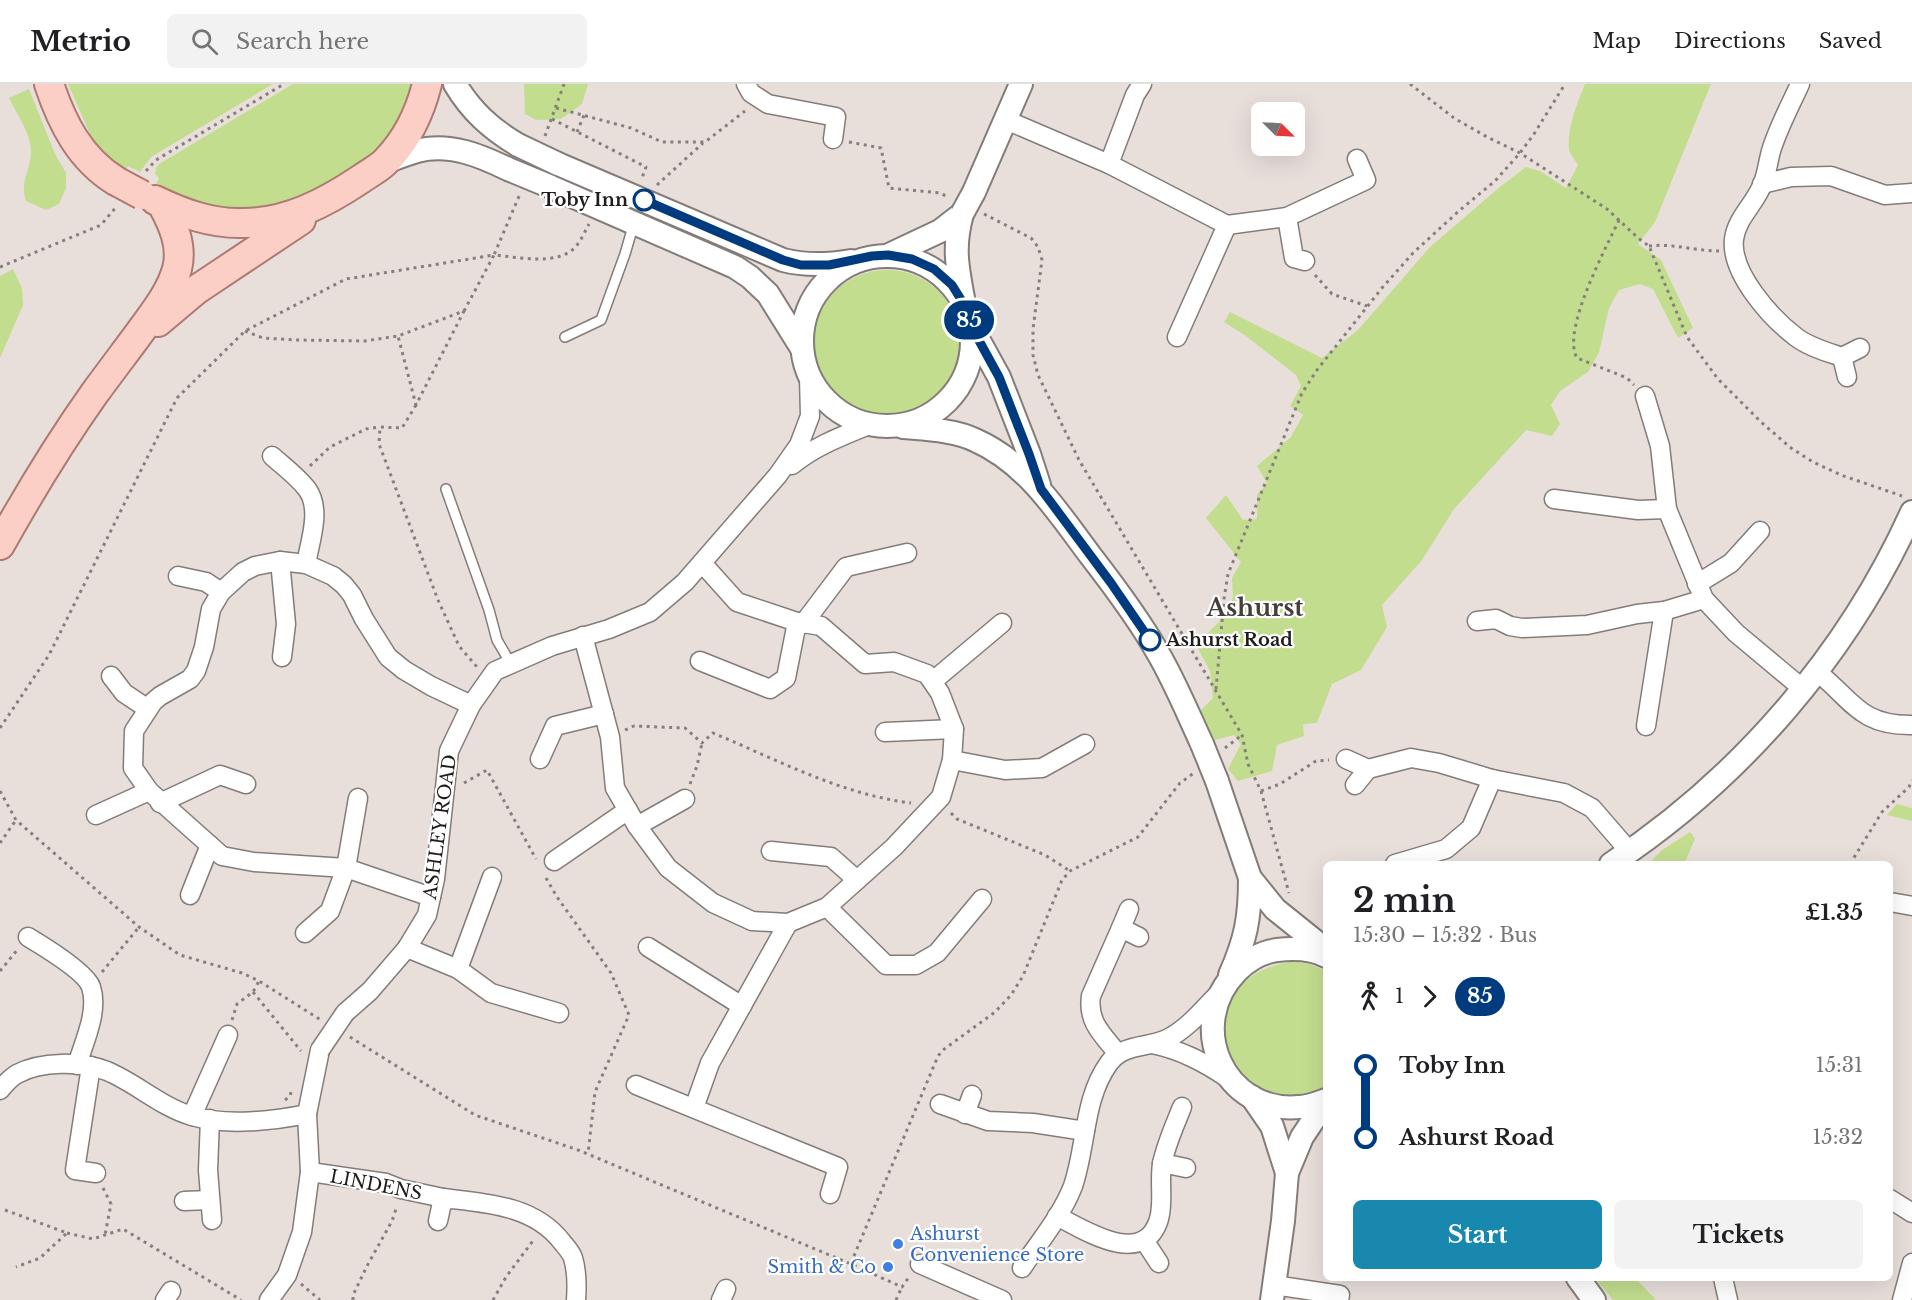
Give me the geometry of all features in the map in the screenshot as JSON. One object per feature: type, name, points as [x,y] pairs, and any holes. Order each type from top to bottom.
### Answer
[{"type":"main road","points":[[124,354],[170,310],[196,290],[386,162],[405,138],[417,115],[427,84]]},
{"type":"main road","points":[[49,88],[67,128],[81,151],[103,174],[190,215],[241,223],[268,221],[297,214],[338,194]]},
{"type":"main road","points":[[0,545],[64,439],[160,304],[171,285],[177,267],[178,247],[174,226],[152,199]]},
{"type":"street","points":[[455,84],[479,117],[496,132],[518,145],[783,260],[801,265],[829,265],[888,255],[912,259],[934,269],[952,285],[999,377],[1041,489]]},
{"type":"street","points":[[746,84],[751,93],[768,104],[836,117],[833,139]]},
{"type":"street","points":[[896,426],[922,418],[946,403],[962,381],[971,354],[968,316],[956,250],[957,232],[967,204],[1021,84]]},
{"type":"street","points":[[1109,164],[1135,95],[1142,84]]},
{"type":"street","points":[[1800,84],[1771,150],[1762,184],[1740,220],[1734,238],[1734,250],[1743,277],[1765,308],[1797,338],[1842,357],[1860,348]]},
{"type":"street","points":[[1006,120],[1109,164],[1227,225],[1287,217],[1366,180],[1357,159]]},
{"type":"street","points":[[386,162],[419,150],[441,148],[484,157],[735,267],[768,294],[801,347]]},
{"type":"street","points":[[1762,184],[1791,177],[1831,176],[1885,195],[1912,193]]},
{"type":"street","points":[[888,255],[940,231],[967,204]]},
{"type":"street","points":[[1287,217],[1293,258],[1305,261]]},
{"type":"street","points":[[1177,337],[1227,225]]},
{"type":"street","points":[[856,261],[833,274],[815,295],[804,320],[801,347],[809,377],[824,399],[845,416],[869,425],[934,429],[974,439],[1017,466],[1041,489],[1111,583],[1159,653],[1202,744],[1207,775],[1250,878],[1275,909],[1323,948]]},
{"type":"street","points":[[1842,357],[1847,377]]},
{"type":"street","name":"ASHLEY ROAD","points":[[269,1300],[287,1275],[302,1232],[310,1172],[307,1114],[312,1053],[345,1013],[370,991],[407,948],[426,915],[435,879],[449,751],[471,705],[495,671],[552,646],[609,629],[650,612],[685,582],[778,475],[800,446],[810,416],[809,377]]},
{"type":"street","points":[[1645,396],[1660,446],[1666,509],[1700,591],[1736,633],[1803,689]]},
{"type":"street","name":"ASHLEY ROAD","points":[[778,475],[807,453],[869,425]]},
{"type":"street","points":[[272,456],[308,490],[314,512],[306,564]]},
{"type":"street","points":[[1554,499],[1638,510],[1666,509]]},
{"type":"street","points":[[1616,861],[1704,793],[1757,741],[1803,689],[1874,588],[1912,513]]},
{"type":"street","points":[[1477,621],[1496,619],[1510,626],[1522,628],[1587,625],[1637,614],[1664,611],[1700,591],[1731,563],[1760,531]]},
{"type":"street","points":[[700,661],[770,689],[786,678],[800,623],[846,567],[907,553]]},
{"type":"street","points":[[280,561],[286,624],[282,657]]},
{"type":"street","points":[[430,897],[346,868],[254,862],[222,856],[154,797],[133,768],[134,731],[148,709],[160,696],[190,679],[196,671],[201,662],[211,609],[221,592],[243,572],[255,566],[280,561],[306,564],[333,576],[352,595],[374,637],[388,657],[404,670],[431,686],[471,705]]},
{"type":"street","points":[[583,636],[610,737],[615,788],[632,818],[668,868],[713,903],[752,921],[788,923],[826,907],[894,847],[941,797],[952,760],[954,729],[940,693],[927,674],[894,662],[864,664],[821,626],[800,623],[737,602],[702,563]]},
{"type":"street","points":[[178,576],[206,582],[221,592]]},
{"type":"street","points":[[1647,726],[1664,611]]},
{"type":"street","points":[[933,681],[1002,623]]},
{"type":"street","points":[[1816,671],[1833,684],[1858,710],[1872,718],[1887,723],[1912,725]]},
{"type":"street","points":[[111,676],[124,693],[148,709]]},
{"type":"street","points":[[540,759],[555,726],[604,714]]},
{"type":"street","points":[[885,732],[954,729]]},
{"type":"street","points":[[952,760],[1005,770],[1042,768],[1085,744]]},
{"type":"street","points":[[1355,785],[1368,769],[1411,758],[1439,763],[1492,779],[1564,793],[1592,808],[1630,852]]},
{"type":"street","points":[[1346,759],[1368,769]]},
{"type":"street","points":[[96,815],[220,774],[246,784]]},
{"type":"street","points":[[1405,861],[1446,849],[1471,828],[1492,779]]},
{"type":"street","points":[[305,933],[330,911],[346,868],[358,798]]},
{"type":"street","points":[[547,869],[632,818],[685,799]]},
{"type":"street","points":[[190,895],[210,845]]},
{"type":"street","points":[[771,851],[831,857],[857,880]]},
{"type":"street","points":[[458,969],[492,877]]},
{"type":"street","points":[[1233,1082],[1219,1061],[1212,1037],[1213,1013],[1243,942],[1248,924],[1250,878]]},
{"type":"street","points":[[826,907],[886,965],[916,965],[937,953],[982,899]]},
{"type":"street","points":[[1893,903],[1912,906]]},
{"type":"street","points":[[1118,1054],[1096,1026],[1089,1006],[1091,996],[1130,909]]},
{"type":"street","points":[[694,1108],[710,1063],[788,923]]},
{"type":"street","points":[[1121,928],[1139,937]]},
{"type":"street","points":[[28,937],[75,969],[91,985],[93,1009],[84,1066],[75,1170],[96,1173]]},
{"type":"street","points":[[648,947],[742,1006]]},
{"type":"street","points":[[407,948],[458,969],[491,993],[559,1013]]},
{"type":"street","points":[[1022,1268],[1057,1216],[1072,1187],[1089,1109],[1100,1080],[1111,1061],[1118,1054],[1140,1045],[1166,1040],[1190,1024],[1245,963],[1268,951],[1293,948],[1323,954]]},
{"type":"street","points":[[192,1116],[228,1035]]},
{"type":"street","points":[[1152,1044],[1173,1049],[1207,1064],[1252,1097],[1275,1106],[1300,1107],[1323,1102]]},
{"type":"street","points":[[0,1090],[16,1075],[44,1064],[84,1066],[108,1071],[192,1116],[238,1121],[290,1118],[307,1114]]},
{"type":"street","points":[[636,1085],[838,1167],[830,1194]]},
{"type":"street","points":[[964,1114],[972,1095]]},
{"type":"street","points":[[1252,1097],[1272,1126],[1287,1173]]},
{"type":"street","points":[[940,1104],[964,1114],[988,1120],[1033,1123],[1084,1131]]},
{"type":"street","points":[[1323,1106],[1302,1137],[1287,1173],[1273,1292],[1341,1291]]},
{"type":"street","points":[[1057,1216],[1110,1242],[1126,1244],[1143,1240],[1150,1235],[1158,1220],[1162,1163],[1182,1107]]},
{"type":"street","points":[[210,1119],[208,1170],[212,1220]]},
{"type":"street","points":[[1162,1163],[1186,1168]]},
{"type":"street","name":"LINDENS","points":[[310,1172],[386,1184],[442,1198],[512,1209],[530,1215],[546,1225],[572,1256],[577,1284],[576,1300]]},
{"type":"street","name":"LINDENS","points":[[438,1221],[442,1198]]},
{"type":"street","points":[[184,1201],[210,1200]]},
{"type":"street","points":[[1893,1201],[1912,1214]]},
{"type":"street","points":[[1143,1240],[1159,1263]]},
{"type":"street","points":[[1902,1300],[1912,1263]]},
{"type":"street","points":[[920,1264],[1002,1300]]},
{"type":"street","points":[[1580,1281],[1594,1300]]},
{"type":"street","points":[[1724,1281],[1728,1300]]},
{"type":"lane","points":[[565,337],[601,320],[634,223]]},
{"type":"lane","points":[[446,489],[489,610],[497,640],[511,664]]},
{"type":"path","points":[[543,140],[564,84]]},
{"type":"path","points":[[1410,84],[1454,118],[1520,153],[1607,209],[1649,246],[1687,337],[1718,379],[1761,422],[1791,448],[1813,462],[1841,475],[1902,495],[1898,508],[1912,513]]},
{"type":"path","points":[[1216,691],[1228,574],[1302,393],[1317,370],[1368,306],[1413,254],[1495,181],[1520,153],[1565,84]]},
{"type":"path","points":[[663,179],[705,141],[760,99]]},
{"type":"path","points":[[556,108],[631,128],[662,142],[705,141]]},
{"type":"path","points":[[577,132],[584,115]]},
{"type":"path","points":[[552,118],[646,167],[633,196]]},
{"type":"path","points":[[833,139],[881,148],[889,188],[940,193],[967,204],[1031,238],[1038,247],[1042,260],[1033,329],[1033,355],[1038,375],[1079,460],[1242,735],[1248,764],[1261,791],[1293,907],[1288,920]]},
{"type":"path","points":[[298,479],[330,447],[366,429],[402,428],[494,255],[521,192]]},
{"type":"path","points":[[0,728],[49,655],[177,398],[245,331],[346,279],[494,255],[548,259],[565,256],[576,246],[598,207]]},
{"type":"path","points":[[1619,220],[1585,295],[1575,327],[1574,352],[1577,358],[1627,378],[1645,396]]},
{"type":"path","points":[[1649,246],[1664,244],[1707,251],[1734,250]]},
{"type":"path","points":[[1305,261],[1332,294],[1368,306]]},
{"type":"path","points":[[245,331],[263,338],[365,341],[398,336],[464,311]]},
{"type":"path","points":[[398,336],[416,405]]},
{"type":"path","points":[[380,428],[379,444],[438,600],[459,646],[489,679]]},
{"type":"path","points":[[610,737],[634,726],[685,728],[702,743]]},
{"type":"path","points":[[685,799],[698,766],[702,743],[713,733],[800,772],[883,800],[945,807],[957,819],[1045,855],[1070,871]]},
{"type":"path","points":[[1224,748],[1242,735]]},
{"type":"path","points":[[1261,791],[1280,784],[1316,761],[1346,759]]},
{"type":"path","points":[[463,783],[487,770],[547,869],[557,897],[611,973],[629,1015],[595,1092],[588,1154]]},
{"type":"path","points":[[851,1264],[939,1056],[943,1050],[995,1011],[1011,995],[1023,976],[1062,880],[1070,871],[1138,837],[1180,783],[1207,775]]},
{"type":"path","points":[[1852,861],[1882,812],[1909,787],[1912,780]]},
{"type":"path","points":[[0,791],[16,820],[139,927],[180,955],[242,973],[259,981],[328,1024]]},
{"type":"path","points":[[0,843],[16,820]]},
{"type":"path","points":[[91,985],[139,927]]},
{"type":"path","points":[[0,971],[28,937]]},
{"type":"path","points":[[228,1035],[237,1004],[253,993],[259,981]]},
{"type":"path","points":[[253,993],[312,1053]]},
{"type":"path","points":[[347,1036],[475,1115],[588,1154],[902,1287]]},
{"type":"path","points":[[290,1096],[293,1086]]},
{"type":"path","points":[[96,1173],[111,1204],[105,1235]]},
{"type":"path","points":[[353,1300],[353,1295],[367,1266],[392,1221],[401,1189]]},
{"type":"path","points":[[5,1210],[67,1233],[93,1239],[123,1229],[241,1300]]},
{"type":"path","points":[[493,1300],[506,1277],[546,1225]]},
{"type":"path","points":[[16,1267],[40,1258],[67,1233]]},
{"type":"path","points":[[896,1300],[902,1287],[920,1264]]},
{"type":"path","points":[[305,1288],[320,1300]]},
{"type":"green space","points":[[68,84],[273,84],[151,157],[140,172],[128,166],[124,171],[103,154],[93,141]]},
{"type":"green space","points":[[293,84],[419,84],[384,147],[316,195],[252,214],[197,205],[155,186],[159,178],[155,174],[159,164]]},
{"type":"green space","points":[[524,84],[588,84],[582,104],[561,119],[536,120],[525,114]]},
{"type":"green space","points":[[1585,84],[1711,84],[1655,222],[1638,244],[1661,260],[1693,328],[1678,338],[1653,289],[1640,284],[1619,290],[1609,308],[1599,352],[1588,372],[1560,391],[1551,405],[1560,424],[1552,436],[1526,430],[1454,509],[1422,560],[1382,605],[1387,627],[1361,670],[1332,684],[1317,723],[1303,724],[1304,736],[1277,745],[1272,771],[1238,781],[1228,769],[1241,744],[1234,735],[1215,740],[1199,712],[1213,698],[1210,671],[1196,645],[1219,622],[1233,598],[1232,578],[1241,562],[1206,518],[1226,495],[1243,520],[1257,519],[1257,495],[1267,483],[1257,466],[1291,437],[1303,415],[1290,406],[1301,386],[1296,375],[1224,322],[1230,312],[1322,358],[1358,330],[1430,247],[1526,167],[1540,171],[1566,188],[1578,165],[1570,151],[1569,141],[1573,116]]},
{"type":"green space","points":[[29,89],[55,154],[66,173],[66,188],[59,204],[46,210],[26,201],[24,183],[31,155],[30,140],[9,98]]},
{"type":"green space","points":[[13,269],[22,288],[23,305],[0,358],[0,276]]},
{"type":"green space","points":[[887,270],[915,275],[940,291],[956,316],[961,344],[956,372],[940,397],[915,413],[887,418],[859,413],[834,397],[818,372],[813,344],[818,316],[834,291],[859,275]]},
{"type":"green space","points":[[1897,804],[1912,808],[1912,821],[1887,815]]},
{"type":"green space","points":[[1690,832],[1695,839],[1685,861],[1651,861],[1662,850]]},
{"type":"green space","points":[[1290,962],[1307,963],[1323,970],[1323,1088],[1290,1096],[1261,1089],[1240,1072],[1227,1048],[1225,1021],[1234,995],[1255,974]]},
{"type":"green space","points":[[1597,1281],[1638,1281],[1656,1300],[1613,1300]]},
{"type":"bus line","name":"85","points":[[644,200],[783,260],[801,265],[829,265],[888,255],[912,259],[934,269],[952,285],[965,306],[971,326],[999,377],[1041,489],[1150,640]]},
{"type":"place","name":"Toby Inn","points":[[644,200]]},
{"type":"place","name":"Ashurst Road","points":[[1150,640]]},
{"type":"place","name":"Ashurst Convenience Store","points":[[898,1244]]},
{"type":"place","name":"Smith & Co","points":[[888,1267]]},
{"type":"district","name":"Ashurst","points":[[1255,608]]}]
